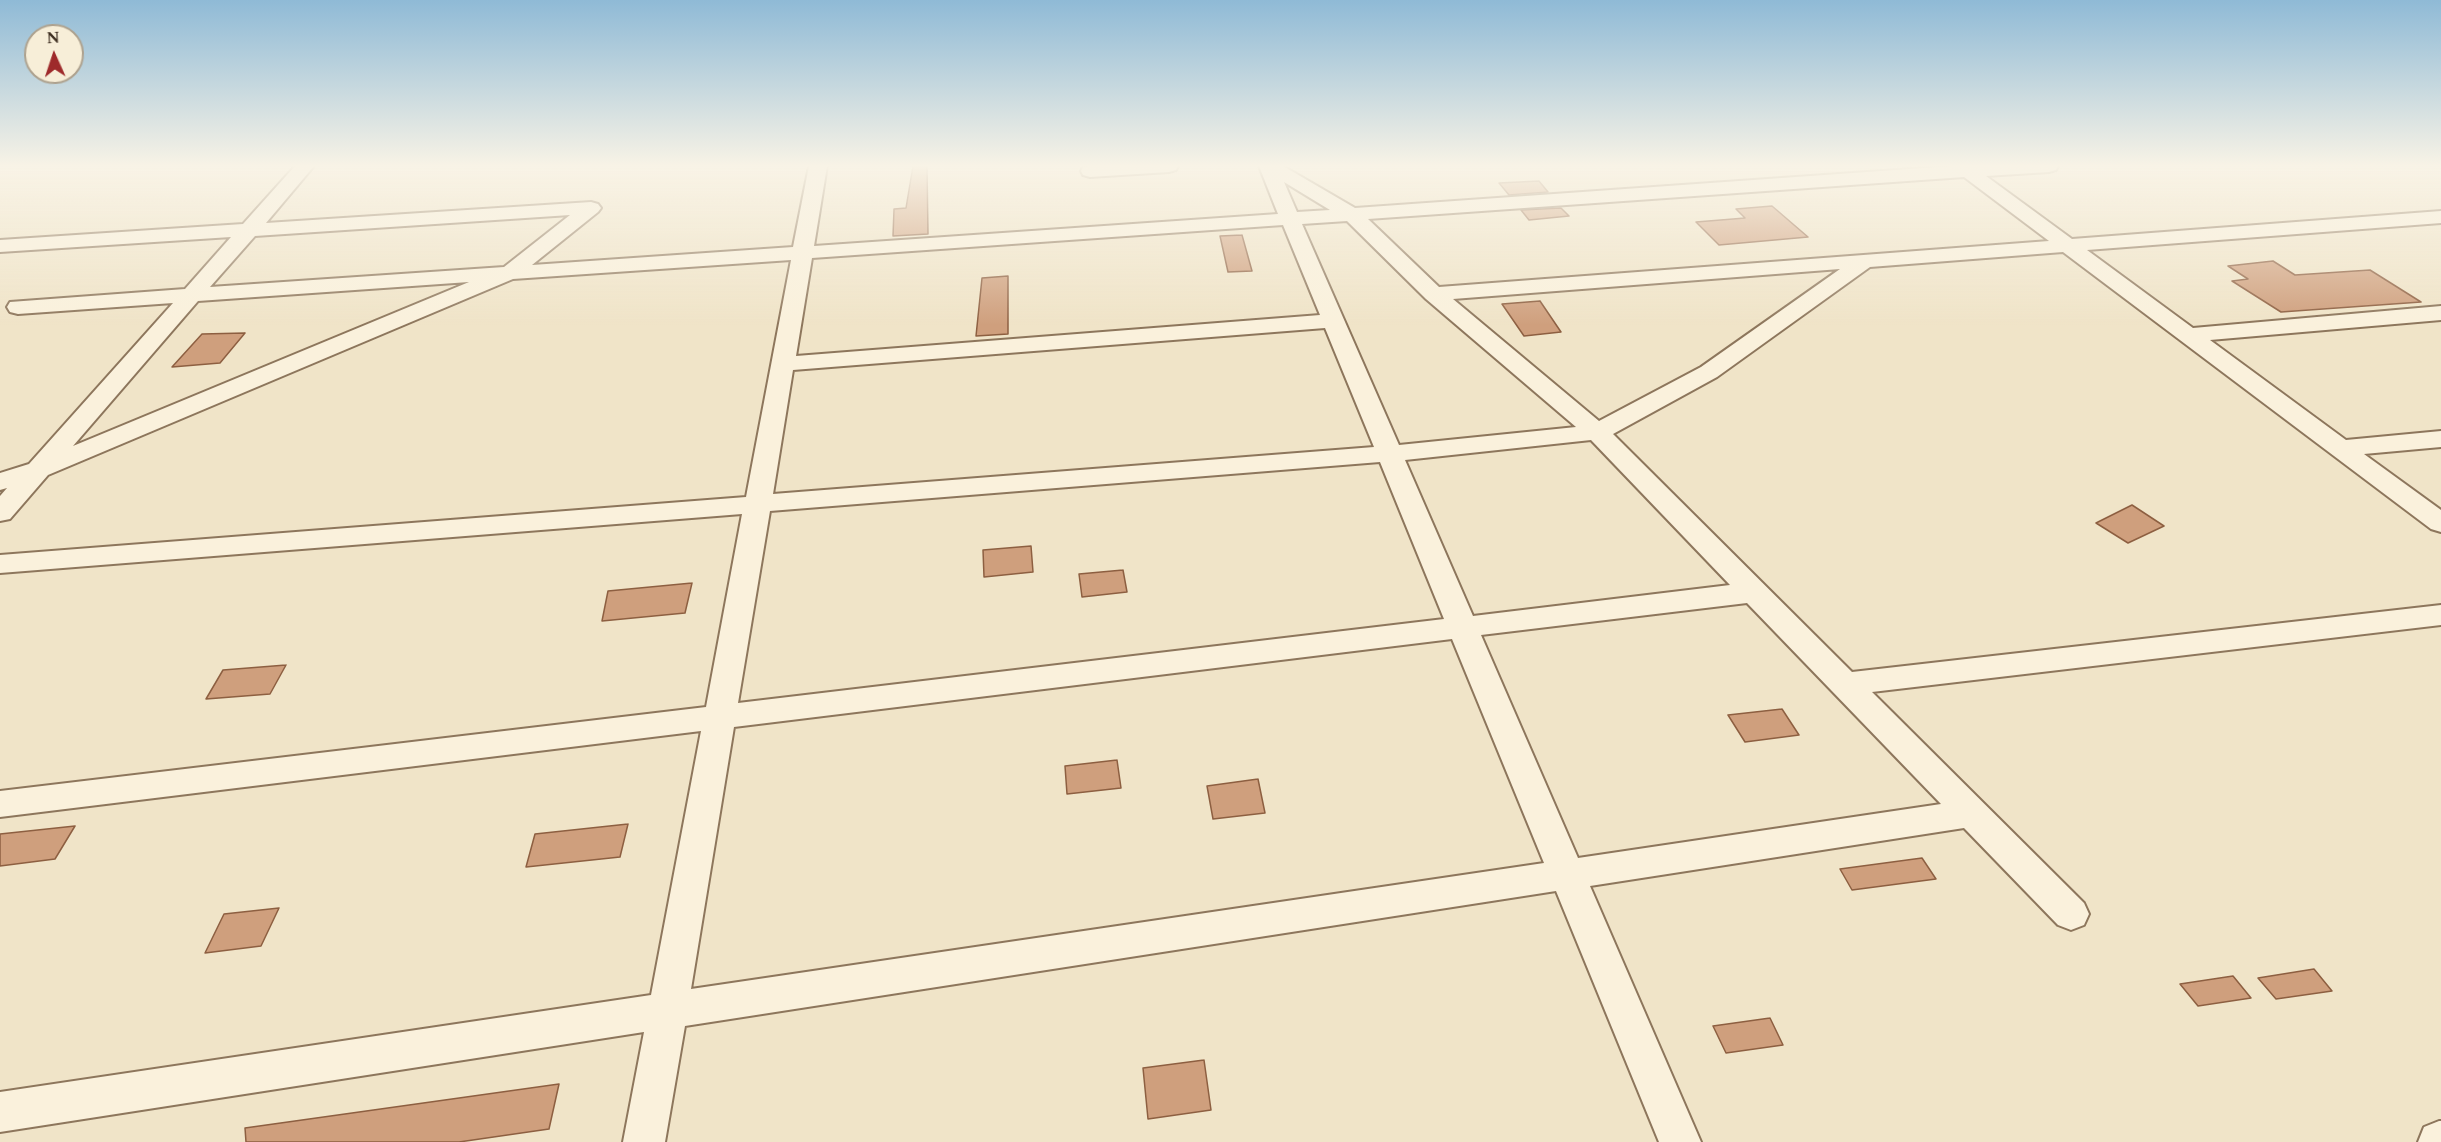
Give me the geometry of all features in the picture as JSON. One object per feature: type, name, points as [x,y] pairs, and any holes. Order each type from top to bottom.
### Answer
[{"type":"street","points":[[0,513],[258,219]]},
{"type":"street","points":[[0,246],[429,219]]},
{"type":"street","points":[[0,482],[39,469],[509,273],[577,219]]},
{"type":"street","points":[[644,1142],[808,219]]},
{"type":"street","points":[[18,307],[1271,219]]},
{"type":"street","points":[[1291,219],[1680,1142]]},
{"type":"street","points":[[1356,219],[1434,294],[1597,432],[2071,914]]},
{"type":"street","points":[[2033,219],[2441,523]]},
{"type":"street","points":[[1434,294],[2410,219]]},
{"type":"street","points":[[0,564],[1389,454],[1597,432],[1709,372],[1865,261]]},
{"type":"street","points":[[2188,335],[2441,313]]},
{"type":"street","points":[[783,364],[1333,321]]},
{"type":"street","points":[[2341,448],[2441,439]]},
{"type":"street","points":[[0,804],[1754,592]]},
{"type":"street","points":[[1844,684],[2441,615]]},
{"type":"street","points":[[0,1112],[1971,813]]},
{"type":"building","points":[[894,219],[928,219],[928,234],[893,236]]},
{"type":"building","points":[[1787,219],[1808,237],[1719,245],[1696,222]]},
{"type":"building","points":[[1242,235],[1252,271],[1228,272],[1220,236]]},
{"type":"building","points":[[2273,261],[2295,275],[2370,270],[2421,302],[2281,312],[2232,281],[2248,279],[2228,266]]},
{"type":"building","points":[[1008,276],[1008,334],[976,336],[982,278]]},
{"type":"building","points":[[1540,301],[1561,332],[1524,336],[1502,304]]},
{"type":"building","points":[[245,333],[220,363],[172,367],[202,334]]},
{"type":"building","points":[[2132,505],[2164,526],[2128,543],[2096,523]]},
{"type":"building","points":[[1031,546],[1033,572],[984,577],[983,550]]},
{"type":"building","points":[[1123,570],[1127,592],[1082,597],[1079,574]]},
{"type":"building","points":[[692,583],[685,613],[602,621],[608,591]]},
{"type":"building","points":[[286,665],[270,694],[206,699],[223,670]]},
{"type":"building","points":[[1782,709],[1799,735],[1745,742],[1728,715]]},
{"type":"building","points":[[1117,760],[1121,788],[1067,794],[1065,766]]},
{"type":"building","points":[[1258,779],[1265,813],[1213,819],[1207,786]]},
{"type":"building","points":[[628,824],[620,857],[526,867],[535,834]]},
{"type":"building","points":[[75,826],[55,859],[0,866],[0,834]]},
{"type":"building","points":[[1922,858],[1936,879],[1852,890],[1840,869]]},
{"type":"building","points":[[279,908],[261,946],[205,953],[224,914]]},
{"type":"building","points":[[2314,969],[2332,991],[2276,999],[2258,978]]},
{"type":"building","points":[[2233,976],[2251,998],[2198,1006],[2180,984]]},
{"type":"building","points":[[1770,1018],[1783,1045],[1726,1053],[1713,1026]]},
{"type":"building","points":[[1204,1060],[1211,1110],[1148,1119],[1143,1068]]},
{"type":"building","points":[[559,1084],[549,1129],[459,1142],[246,1142],[245,1128]]}]
